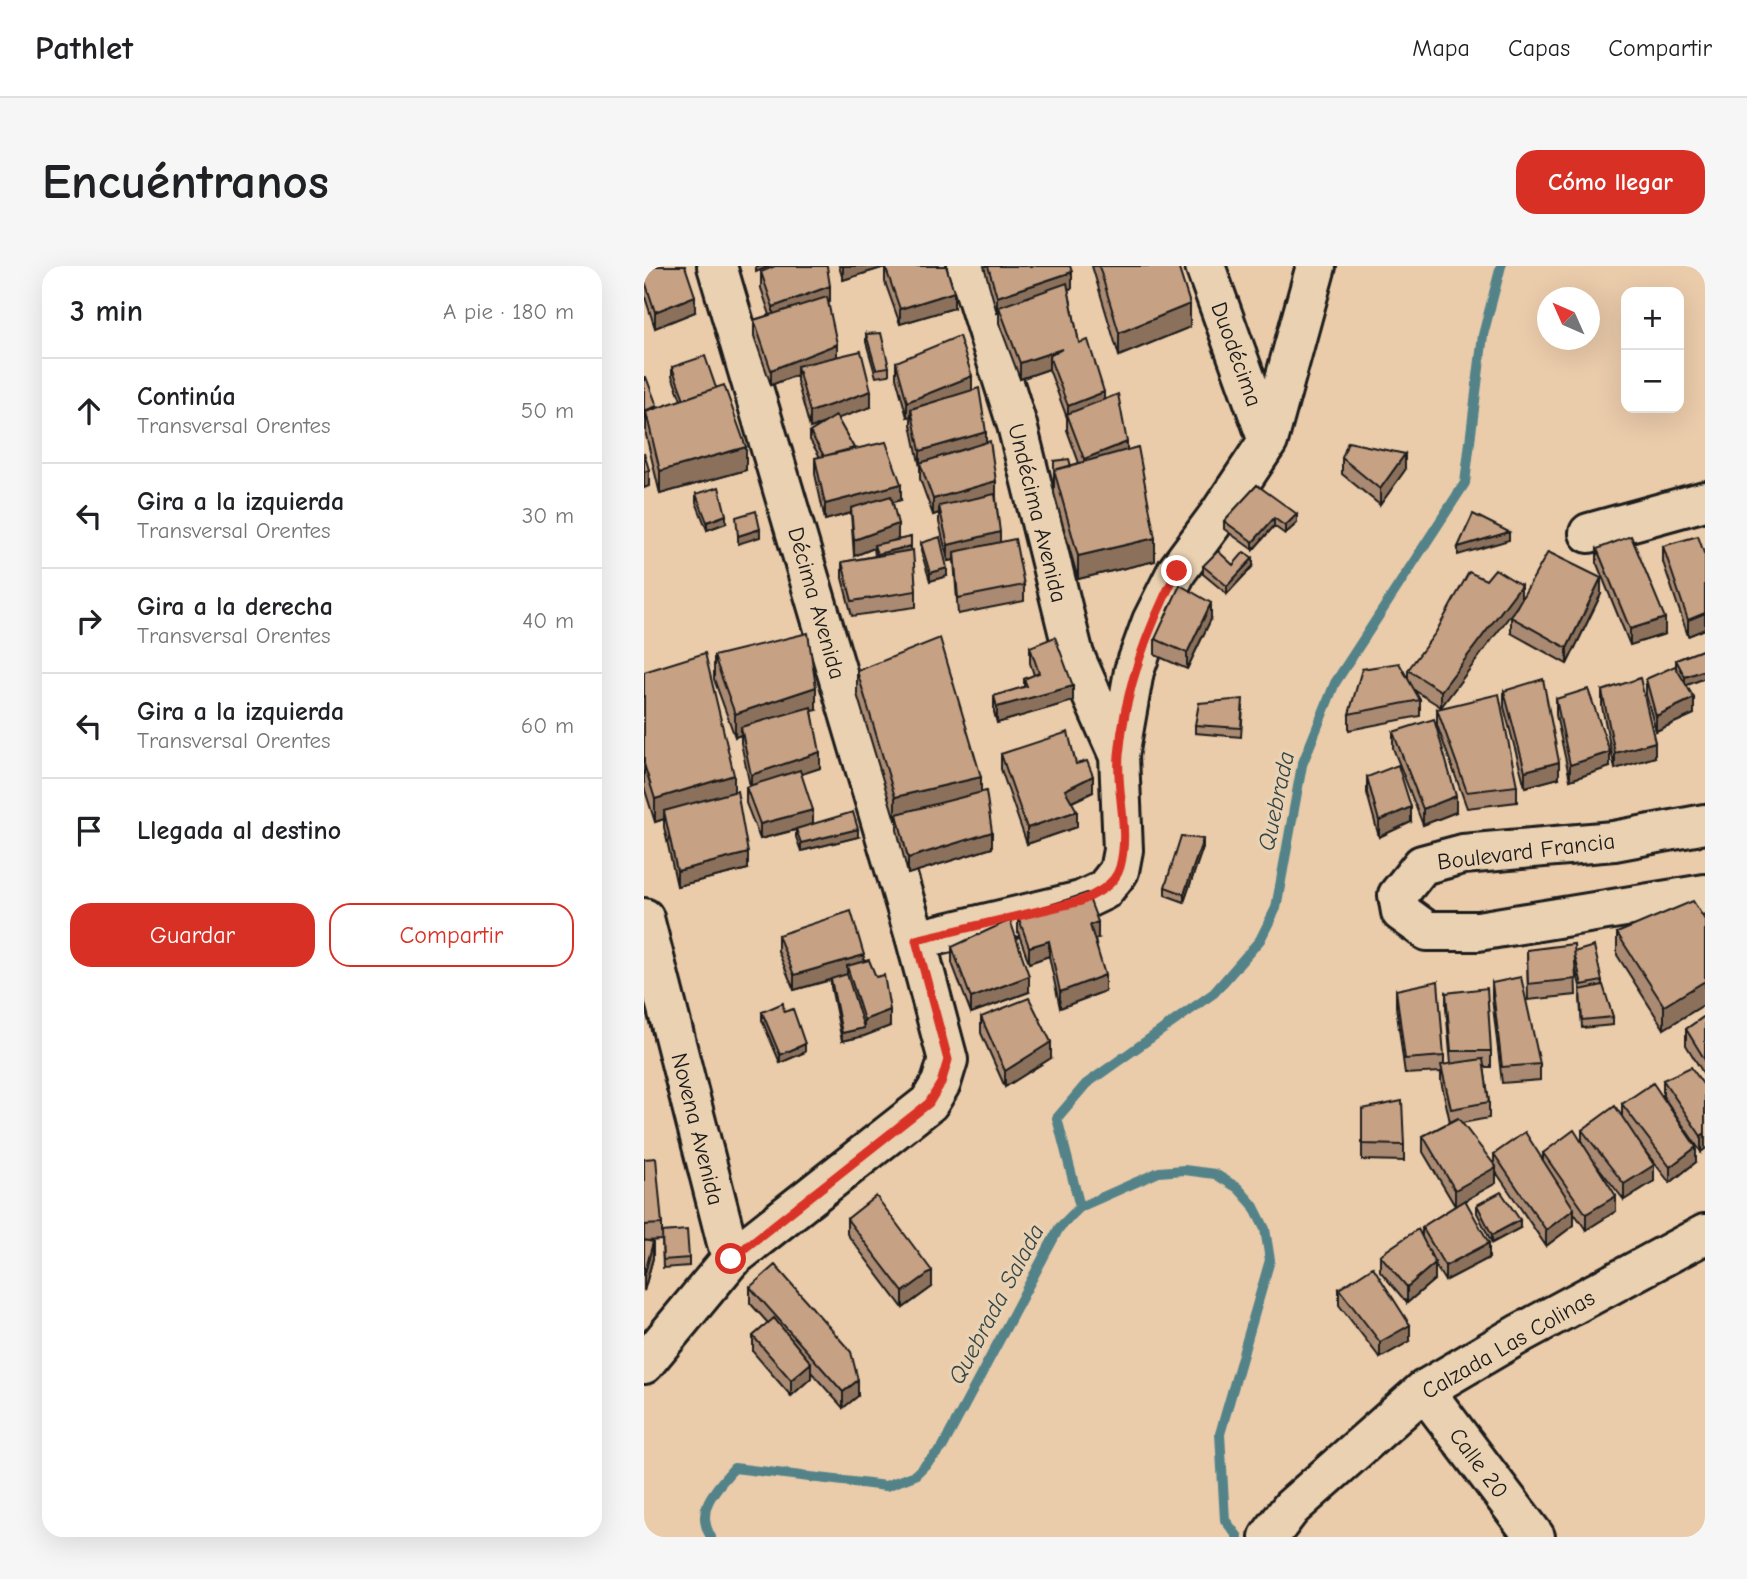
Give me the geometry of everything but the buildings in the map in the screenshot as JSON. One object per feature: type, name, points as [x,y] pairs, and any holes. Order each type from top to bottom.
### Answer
[{"type":"street","name":"Décima Avenida","points":[[644,1364],[731,1259],[929,1103],[941,1083],[948,1060],[916,940],[717,266]]},
{"type":"street","name":"Undécima Avenida","points":[[967,266],[1017,425],[1074,655],[1119,756]]},
{"type":"street","name":"Duodécima","points":[[1205,266],[1268,441]]},
{"type":"street","points":[[916,940],[1081,901],[1104,890],[1119,871],[1123,850],[1119,756],[1134,671],[1152,621],[1177,571],[1268,441],[1316,266]]},
{"type":"street","points":[[1589,533],[1705,501]]},
{"type":"street","name":"Boulevard Francia","points":[[1704,825],[1614,841],[1463,854],[1422,865],[1398,895],[1401,912],[1427,931],[1478,931],[1705,894]]},
{"type":"street","name":"Novena Avenida","points":[[644,918],[731,1259]]},
{"type":"street","name":"Calzada Las Colinas","points":[[1280,1522],[1424,1390],[1521,1333],[1705,1234]]},
{"type":"street","name":"Calle 20","points":[[1424,1390],[1535,1537]]},
{"type":"waterway","name":"Quebrada","points":[[1080,1207],[1057,1118],[1086,1084],[1214,993],[1260,940],[1276,908],[1302,765],[1335,683],[1465,483],[1483,335],[1501,266]]},
{"type":"waterway","name":"Quebrada Salada","points":[[711,1537],[706,1527],[706,1508],[714,1492],[734,1468],[886,1486],[915,1475],[942,1448],[1059,1228],[1080,1207],[1159,1172],[1184,1170],[1215,1174],[1238,1188],[1253,1205],[1265,1229],[1270,1260],[1220,1434],[1225,1520],[1238,1537]]},
{"type":"route","points":[[731,1259],[929,1103],[941,1083],[948,1060],[916,940],[1081,901],[1104,890],[1119,871],[1123,850],[1119,756],[1134,671],[1152,621],[1177,571]]}]
